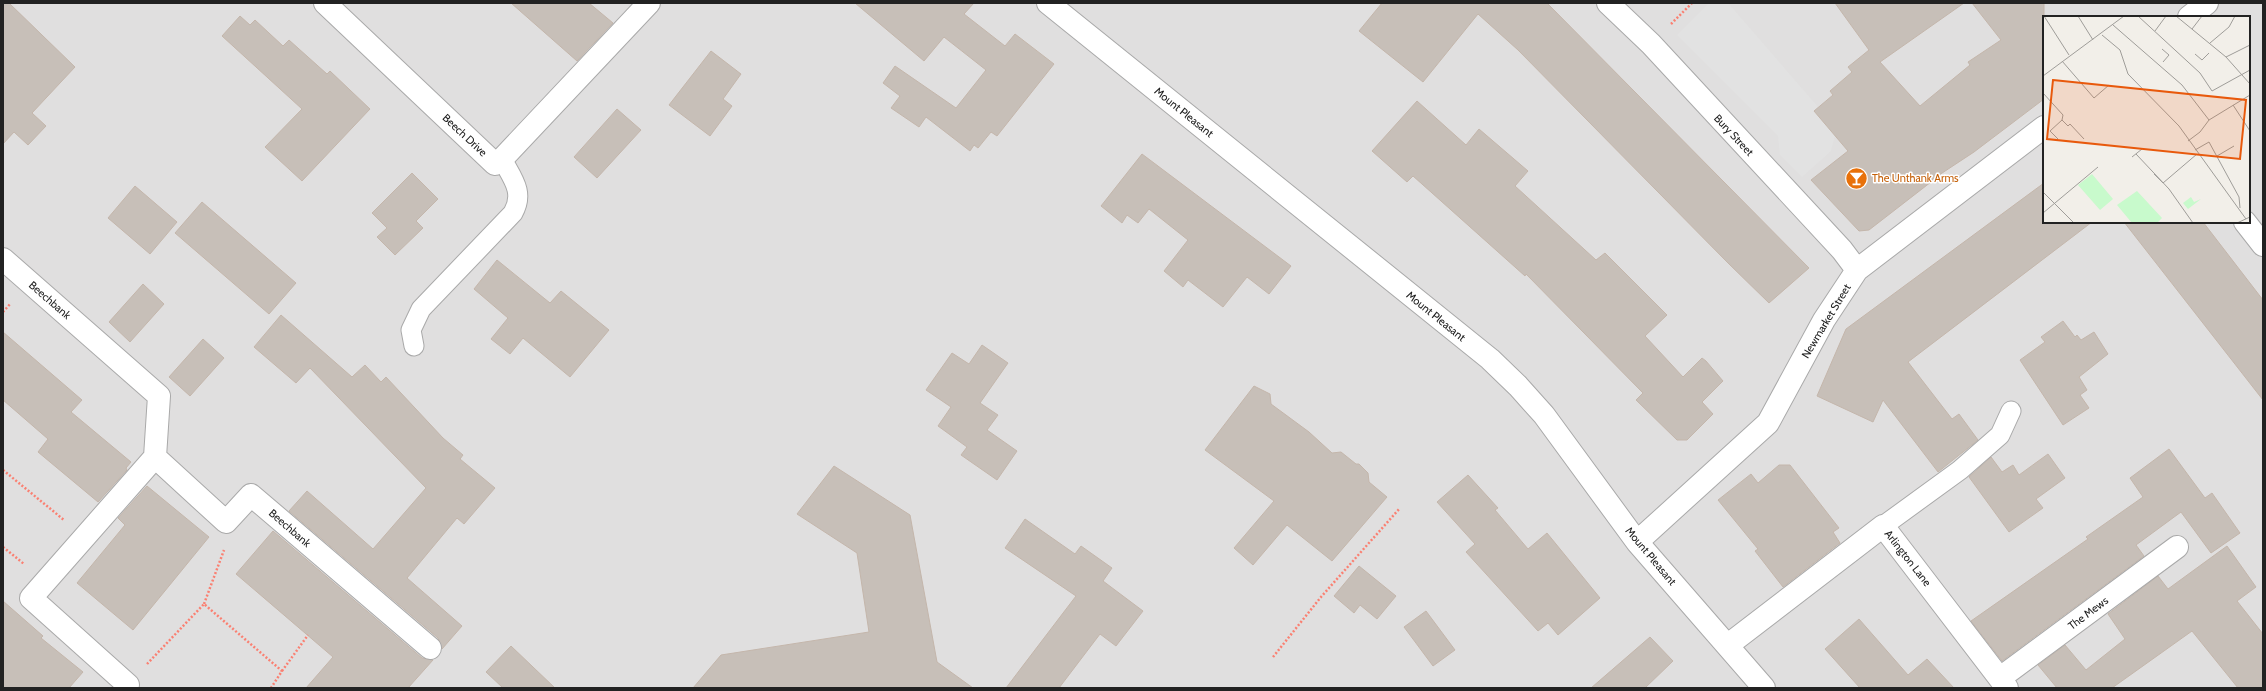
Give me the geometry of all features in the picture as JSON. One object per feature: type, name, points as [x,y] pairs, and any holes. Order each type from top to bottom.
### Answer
[{"type":"street","name":"Beech Drive","points":[[325,3],[495,164],[502,159],[649,3]]},
{"type":"street","name":"Mount Pleasant","points":[[1048,3],[1490,359],[1518,386],[1544,415],[1637,542],[1764,688]]},
{"type":"street","name":"Bury Street","points":[[1608,3],[1651,44],[1842,250],[1857,270]]},
{"type":"street","points":[[2190,16],[2207,3]]},
{"type":"street","name":"Newmarket Street","points":[[1637,542],[1768,423],[1824,320],[1857,270],[2043,128]]},
{"type":"street","points":[[2246,223],[2263,245]]},
{"type":"street","name":"Beechbank","points":[[3,259],[160,396],[155,457]]},
{"type":"street","points":[[128,685],[31,598],[155,457],[226,522]]},
{"type":"street","name":"Beechbank","points":[[226,522],[251,495],[430,648]]},
{"type":"street","name":"Arlington Lane","points":[[1728,645],[1883,526],[2004,683]]},
{"type":"street","name":"The Mews","points":[[2004,683],[2177,547]]},
{"type":"lane","points":[[414,346],[411,330],[421,309],[513,213],[518,203],[518,191],[502,159]]},
{"type":"lane","points":[[1883,526],[1960,470],[2000,436],[2011,411]]},
{"type":"path","points":[[3,470],[67,522]]},
{"type":"path","points":[[1273,657],[1321,597],[1400,508]]},
{"type":"path","points":[[128,685],[204,604],[229,538],[226,522]]},
{"type":"path","points":[[3,547],[28,567]]},
{"type":"path","points":[[204,604],[282,671]]},
{"type":"path","points":[[271,688],[308,635]]},
{"type":"shaded area","points":[[3,3],[2263,3],[2263,688],[3,688]]},
{"type":"shaded area","points":[[1709,3],[1728,3],[1818,107],[1814,111],[1835,136],[1831,151],[1802,177],[1780,155],[1778,136],[1677,35]]},
{"type":"building","points":[[3,3],[9,3],[75,67],[32,113],[46,126],[28,145],[14,132],[3,144]]},
{"type":"building","points":[[511,3],[589,3],[613,23],[577,61]]},
{"type":"building","points":[[855,3],[974,3],[964,14],[1005,46],[1015,34],[1054,64],[997,136],[991,132],[978,148],[974,145],[970,151],[926,117],[919,127],[891,108],[900,96],[883,83],[895,66],[956,108],[986,70],[944,37],[924,61]]},
{"type":"building","points":[[1382,3],[1547,3],[1809,268],[1769,303],[1518,50],[1478,14],[1423,82],[1359,31]]},
{"type":"building","points":[[1835,3],[1964,3],[1880,62],[1920,106],[1970,65],[1968,62],[2001,40],[1972,3],[2044,3],[2043,100],[1974,152],[1930,181],[1931,182],[1869,230],[1859,231],[1811,180],[1848,151],[1814,111],[1833,95],[1830,91],[1852,72],[1848,67],[1869,50]]},
{"type":"building","points":[[240,16],[250,25],[255,20],[283,46],[289,40],[327,74],[330,71],[370,109],[302,181],[265,147],[302,109],[222,36]]},
{"type":"building","points":[[711,51],[741,74],[723,99],[732,106],[710,136],[669,105]]},
{"type":"building","points":[[1417,101],[1466,145],[1479,129],[1528,171],[1515,186],[1596,260],[1605,253],[1667,315],[1645,336],[1683,377],[1702,358],[1723,381],[1702,402],[1713,414],[1687,440],[1677,440],[1636,400],[1643,393],[1526,274],[1525,276],[1413,176],[1407,182],[1372,151]]},
{"type":"building","points":[[617,109],[641,130],[597,178],[574,157]]},
{"type":"building","points":[[1142,154],[1291,266],[1269,294],[1247,277],[1223,307],[1188,280],[1183,287],[1164,271],[1188,240],[1149,209],[1138,223],[1127,215],[1122,223],[1101,206]]},
{"type":"building","points":[[412,173],[438,199],[416,221],[423,228],[395,255],[377,237],[387,228],[372,213]]},
{"type":"building","points":[[2043,184],[2043,223],[2091,223],[1908,362],[1952,419],[1959,414],[1978,440],[1938,472],[1883,400],[1873,422],[1817,396],[1846,329]]},
{"type":"building","points":[[135,186],[177,222],[150,254],[108,218]]},
{"type":"building","points":[[202,202],[296,283],[269,314],[175,233]]},
{"type":"building","points":[[2125,223],[2204,223],[2263,300],[2263,400]]},
{"type":"building","points":[[497,260],[550,303],[561,291],[609,330],[570,377],[523,338],[510,354],[491,339],[508,318],[474,289]]},
{"type":"building","points":[[143,284],[164,304],[130,342],[109,322]]},
{"type":"building","points":[[281,315],[352,377],[365,365],[381,382],[386,377],[443,438],[463,455],[460,459],[495,488],[464,524],[457,518],[407,578],[462,626],[442,649],[438,638],[289,511],[307,491],[373,549],[426,488],[310,368],[296,383],[254,347]]},
{"type":"building","points":[[2063,321],[2075,337],[2077,335],[2081,340],[2094,332],[2108,354],[2079,377],[2087,390],[2080,395],[2089,408],[2063,425],[2020,360],[2045,342],[2041,337]]},
{"type":"building","points":[[3,332],[82,400],[71,412],[131,462],[126,468],[127,470],[98,502],[38,452],[48,439],[3,400]]},
{"type":"building","points":[[203,339],[224,358],[190,396],[169,377]]},
{"type":"building","points":[[982,345],[1008,363],[980,403],[998,415],[987,430],[1017,451],[997,480],[961,455],[967,447],[938,426],[951,407],[926,390],[952,353],[969,364]]},
{"type":"building","points":[[1254,386],[1270,394],[1271,404],[1309,432],[1332,453],[1341,452],[1356,464],[1359,464],[1368,473],[1369,482],[1387,497],[1332,561],[1287,525],[1253,565],[1234,548],[1274,501],[1205,450]]},
{"type":"building","points":[[2169,449],[2205,498],[2212,493],[2240,533],[2211,553],[2181,512],[2136,545],[2144,556],[2002,661],[1971,621],[2088,539],[2086,537],[2143,497],[2130,478]]},
{"type":"building","points":[[2048,454],[2065,478],[2036,499],[2043,508],[2009,532],[1969,477],[1991,457],[2002,472],[2013,465],[2019,475]]},
{"type":"building","points":[[1779,465],[1790,465],[1839,528],[1833,532],[1840,543],[1783,587],[1755,551],[1758,549],[1718,500],[1751,474],[1758,483]]},
{"type":"building","points":[[834,466],[910,515],[937,662],[973,688],[693,688],[721,655],[869,632],[857,553],[797,514]]},
{"type":"building","points":[[1468,475],[1498,508],[1495,510],[1528,549],[1547,533],[1600,598],[1558,635],[1548,623],[1538,631],[1466,552],[1475,544],[1437,502]]},
{"type":"building","points":[[147,486],[209,537],[133,630],[77,583],[125,525],[118,518]]},
{"type":"building","points":[[1025,519],[1075,554],[1081,546],[1112,568],[1103,581],[1143,611],[1116,646],[1100,634],[1059,688],[1006,688],[1076,596],[1005,548]]},
{"type":"building","points":[[273,531],[422,658],[433,660],[408,688],[306,688],[333,657],[236,574]]},
{"type":"building","points":[[2227,546],[2256,587],[2237,601],[2263,634],[2263,688],[2238,688],[2192,631],[2112,688],[2057,688],[2038,665],[2065,645],[2086,670],[2125,639],[2108,614],[2158,576],[2168,589]]},
{"type":"building","points":[[1359,566],[1396,596],[1377,619],[1360,605],[1354,613],[1334,596]]},
{"type":"building","points":[[3,601],[43,636],[41,638],[83,672],[69,688],[3,688]]},
{"type":"building","points":[[1426,611],[1455,650],[1433,666],[1404,627]]},
{"type":"building","points":[[1859,619],[1908,675],[1927,659],[1954,688],[1860,688],[1825,649]]},
{"type":"building","points":[[1650,637],[1673,661],[1645,688],[1591,688]]},
{"type":"building","points":[[511,646],[555,688],[503,688],[486,672]]},
{"type":"place","name":"The Unthank Arms","points":[[1857,178]]}]
